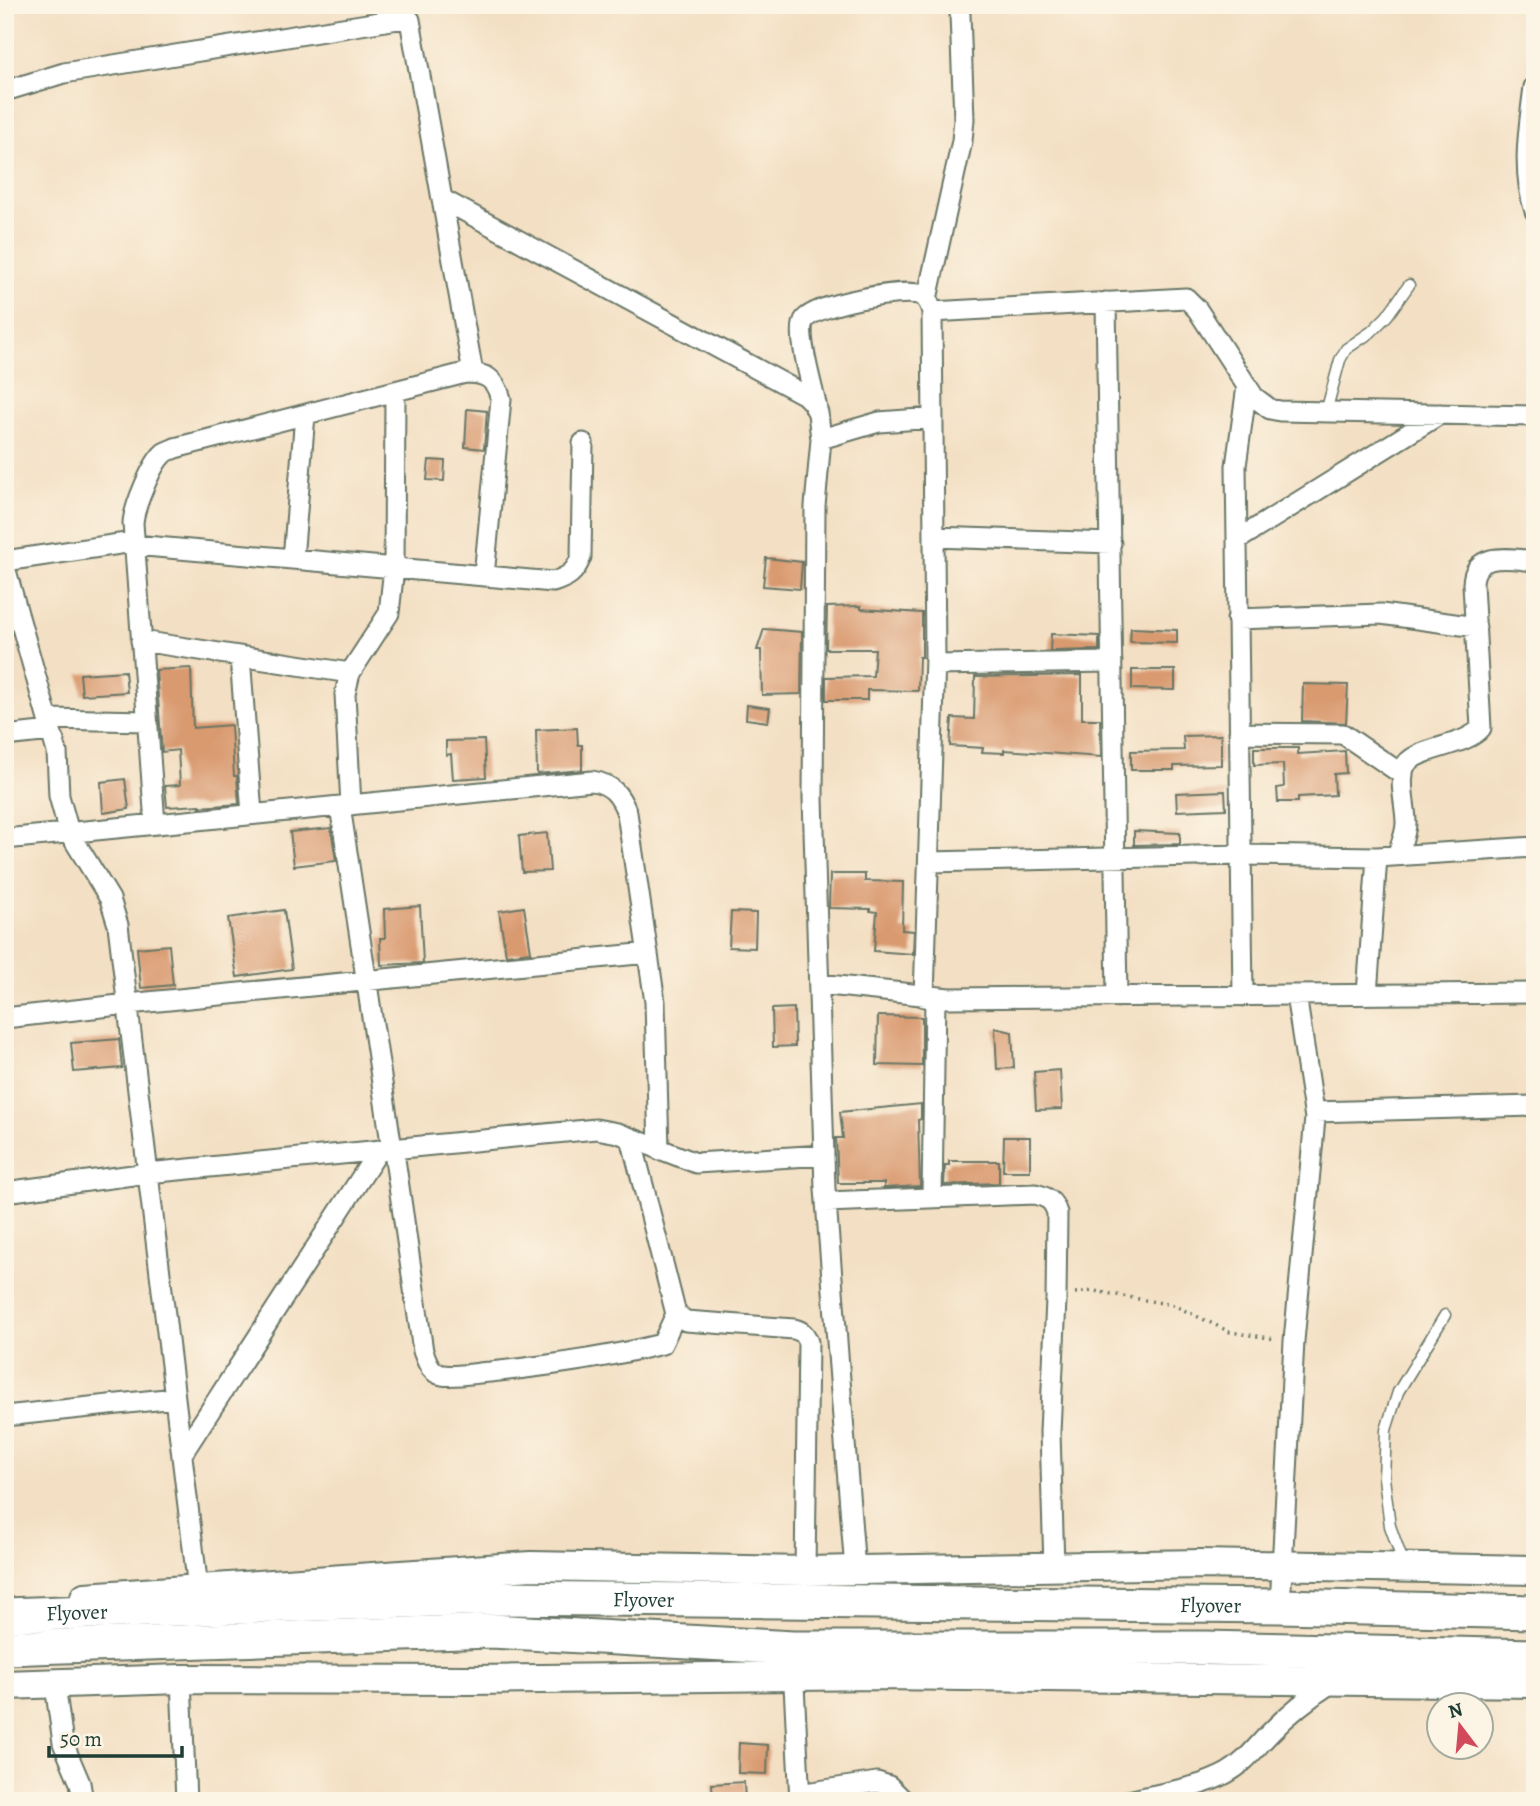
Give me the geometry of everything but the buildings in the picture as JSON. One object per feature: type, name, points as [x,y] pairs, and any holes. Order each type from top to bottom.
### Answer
[{"type":"highway","name":"Flyover","points":[[5,1615],[489,1598],[1280,1606],[1535,1612]]},
{"type":"highway","name":"Flyover","points":[[5,1648],[491,1631],[793,1662],[1192,1648],[1535,1656]]},
{"type":"main road","points":[[5,1599],[57,1599],[531,1566],[805,1571],[1200,1564],[1535,1570]]},
{"type":"main road","points":[[5,1685],[181,1679],[468,1680],[793,1662],[1334,1681],[1535,1683]]},
{"type":"street","points":[[5,91],[64,73],[404,18],[409,13]]},
{"type":"street","points":[[409,13],[473,373]]},
{"type":"street","points":[[932,1198],[929,862],[935,665],[933,418],[929,306],[964,130],[960,15]]},
{"type":"street","points":[[1534,87],[1526,150],[1527,175],[1535,211]]},
{"type":"street","points":[[442,199],[805,395],[813,402],[818,413]]},
{"type":"street","points":[[855,1570],[826,1202],[818,984],[813,798],[815,506],[821,439],[801,332],[805,319],[821,308],[868,298],[920,294],[929,306]]},
{"type":"street","points":[[929,306],[1186,298],[1198,309],[1255,397],[1270,409],[1533,418]]},
{"type":"street","points":[[1106,302],[1117,997]]},
{"type":"street","points":[[155,824],[134,543],[135,510],[157,462],[164,453],[395,391],[480,373],[489,377],[498,387],[501,398],[484,576]]},
{"type":"street","points":[[1243,996],[1237,452],[1247,386]]},
{"type":"street","points":[[182,1454],[385,1150],[346,805],[345,694],[350,673],[389,613],[394,568],[395,391]]},
{"type":"street","points":[[1237,540],[1440,414]]},
{"type":"street","points":[[293,559],[305,415]]},
{"type":"street","points":[[821,439],[879,422],[933,418]]},
{"type":"street","points":[[5,561],[134,543],[553,582],[566,578],[576,570],[581,557],[583,443]]},
{"type":"street","points":[[934,537],[1111,543]]},
{"type":"street","points":[[1397,855],[1406,823],[1403,775],[1406,764],[1411,759],[1468,739],[1480,728],[1474,575],[1481,563],[1496,558],[1535,561]]},
{"type":"street","points":[[5,567],[59,758],[60,796],[69,832],[110,899],[118,925],[198,1589]]},
{"type":"street","points":[[1237,618],[1381,614],[1476,627]]},
{"type":"street","points":[[141,641],[350,673]]},
{"type":"street","points":[[240,656],[252,814]]},
{"type":"street","points":[[935,665],[1112,662]]},
{"type":"street","points":[[5,736],[50,725],[147,721]]},
{"type":"street","points":[[1238,733],[1343,734],[1403,775]]},
{"type":"street","points":[[5,839],[592,781],[604,783],[622,800],[627,813],[648,953],[656,1009],[659,1150]]},
{"type":"street","points":[[929,862],[1241,856],[1377,858],[1535,847]]},
{"type":"street","points":[[1367,995],[1377,858]]},
{"type":"street","points":[[5,1018],[648,953]]},
{"type":"street","points":[[818,984],[929,997],[1535,993]]},
{"type":"street","points":[[1280,1606],[1294,1341],[1314,1112],[1296,995]]},
{"type":"street","points":[[1314,1112],[1535,1106]]},
{"type":"street","points":[[5,1192],[148,1172],[596,1129],[631,1138],[682,1159],[708,1164],[824,1155]]},
{"type":"street","points":[[385,1150],[396,1159],[422,1351],[431,1370],[440,1375],[572,1362],[662,1344],[676,1314],[631,1138]]},
{"type":"street","points":[[826,1202],[1035,1194],[1046,1196],[1054,1204],[1057,1213],[1056,1300],[1050,1432],[1054,1567]]},
{"type":"street","points":[[676,1314],[686,1321],[794,1329],[801,1330],[806,1335],[805,1571]]},
{"type":"street","points":[[5,1416],[175,1398]]},
{"type":"street","points":[[793,1662],[800,1797],[877,1782],[889,1787],[904,1801]]},
{"type":"street","points":[[181,1679],[186,1801]]},
{"type":"street","points":[[1128,1801],[1207,1782],[1229,1772],[1302,1703],[1334,1681]]},
{"type":"street","points":[[55,1685],[63,1743],[80,1783],[83,1801]]},
{"type":"lane","points":[[1326,412],[1340,360],[1346,349],[1371,332],[1387,316],[1409,285]]},
{"type":"lane","points":[[1404,1566],[1388,1514],[1384,1478],[1387,1430],[1398,1392],[1445,1315]]},
{"type":"path","points":[[1056,1300],[1078,1292],[1094,1291],[1144,1298],[1173,1305],[1230,1332],[1294,1341]]}]
